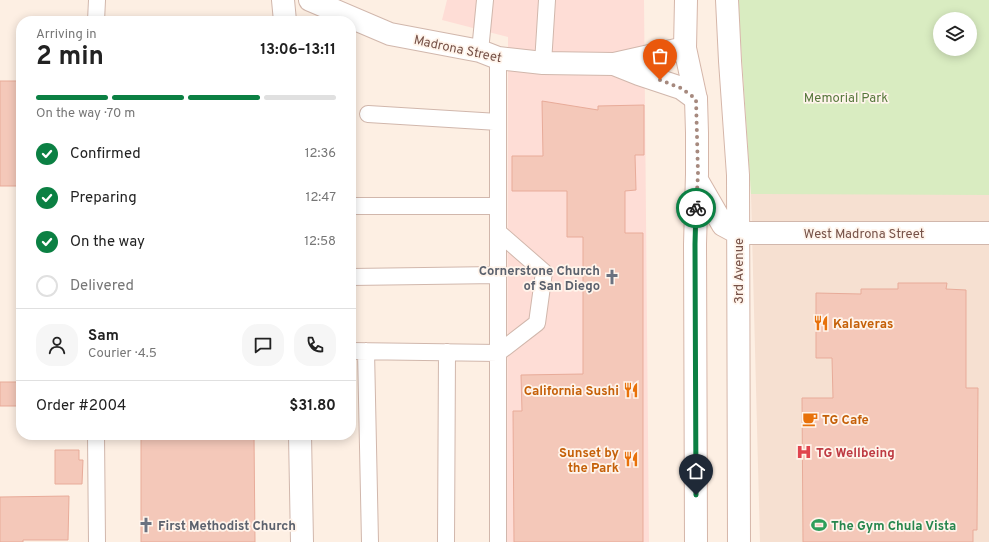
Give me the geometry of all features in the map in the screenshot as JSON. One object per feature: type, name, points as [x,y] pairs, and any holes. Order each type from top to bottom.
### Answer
[{"type":"main road","points":[[283,0],[284,16]]},
{"type":"main road","name":"Madrona Street","points":[[310,0],[343,6],[390,34],[489,54],[543,63],[614,64],[685,48]]},
{"type":"main road","points":[[686,0],[685,48],[696,99],[697,132],[695,244],[696,542]]},
{"type":"main road","name":"3rd Avenue","points":[[727,0],[738,174],[739,542]]},
{"type":"main road","name":"Madrona Street","points":[[614,64],[681,88],[696,99]]},
{"type":"main road","points":[[697,180],[723,225],[738,233]]},
{"type":"main road","name":"West Madrona Street","points":[[738,233],[989,232]]},
{"type":"main road","points":[[300,440],[302,542]]},
{"type":"lane","points":[[96,16],[97,0]]},
{"type":"lane","points":[[485,0],[489,54],[498,122],[498,542]]},
{"type":"lane","points":[[543,63],[547,0]]},
{"type":"lane","points":[[368,114],[498,122]]},
{"type":"lane","points":[[356,206],[498,206]]},
{"type":"lane","points":[[370,542],[359,351],[498,353],[537,323],[544,272],[498,232]]},
{"type":"lane","points":[[356,277],[498,275]]},
{"type":"lane","points":[[446,542],[447,352]]},
{"type":"lane","points":[[96,440],[97,542]]},
{"type":"shaded area","points":[[447,0],[644,0],[649,542],[507,542],[508,37],[442,20]]},
{"type":"shaded area","points":[[989,192],[989,542],[760,542],[751,194]]},
{"type":"green space","name":"Memorial Park","points":[[738,0],[989,0],[989,195],[751,194]]},
{"type":"building","points":[[0,81],[16,81],[16,186],[0,186]]},
{"type":"building","points":[[542,101],[598,110],[598,106],[644,105],[644,155],[635,155],[636,190],[625,191],[625,233],[643,233],[643,542],[514,542],[513,411],[522,411],[521,375],[583,374],[583,237],[567,237],[567,191],[512,191],[512,156],[543,156]]},
{"type":"building","points":[[898,283],[947,283],[946,289],[966,290],[966,388],[978,388],[977,530],[973,530],[973,542],[803,542],[802,398],[833,398],[832,358],[816,358],[816,293],[861,294],[861,289],[898,289]]},
{"type":"building","points":[[0,382],[16,382],[16,406],[0,406]]},
{"type":"building","points":[[141,440],[254,440],[255,542],[141,542]]},
{"type":"building","points":[[55,450],[79,450],[79,460],[83,460],[82,484],[55,484]]},
{"type":"building","points":[[69,496],[68,540],[23,540],[23,542],[0,542],[0,497]]},
{"type":"way so far","points":[[660,80],[681,88],[696,99],[698,174],[696,208]]},
{"type":"place","name":"Cornerstone Church of San Diego","points":[[612,277]]},
{"type":"place","name":"Kalaveras","points":[[821,323]]},
{"type":"place","name":"California Sushi","points":[[631,390]]},
{"type":"place","name":"TG Cafe","points":[[810,419]]},
{"type":"place","name":"TG Wellbeing","points":[[804,452]]},
{"type":"place","name":"Sunset by the Park","points":[[631,459]]},
{"type":"place","name":"First Methodist Church","points":[[146,525]]},
{"type":"place","name":"The Gym Chula Vista","points":[[819,525]]},
{"type":"route","points":[[696,208],[696,495]]}]
